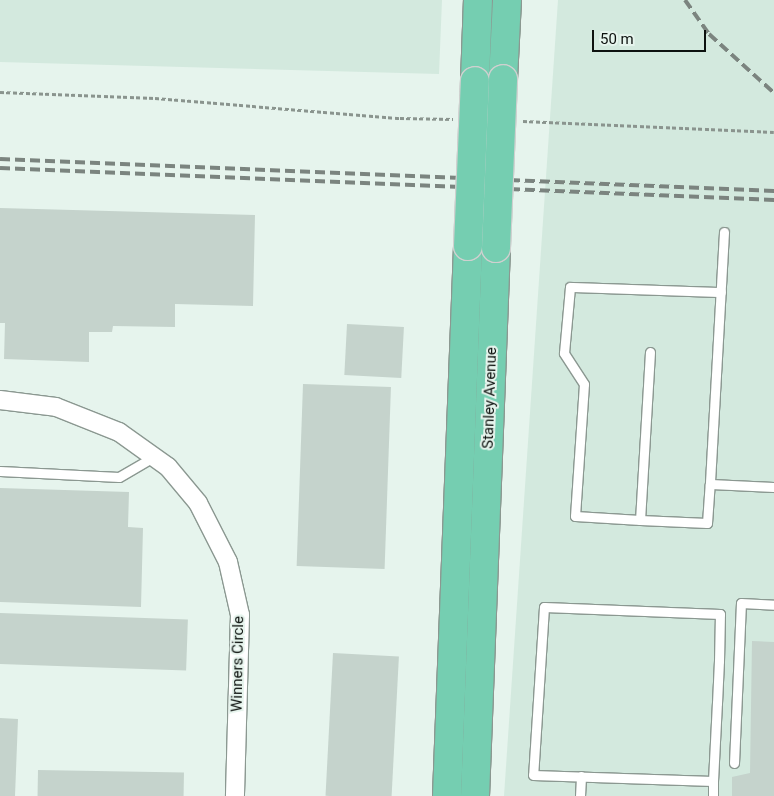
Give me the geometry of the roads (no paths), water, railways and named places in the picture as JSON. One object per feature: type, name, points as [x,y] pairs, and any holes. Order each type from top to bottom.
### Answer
[{"type":"main road","name":"Stanley Avenue","points":[[446,796],[478,0]]},
{"type":"main road","name":"Stanley Avenue","points":[[475,796],[506,0]]},
{"type":"street","name":"Winners Circle","points":[[0,400],[56,407],[88,417],[119,432],[155,456],[198,503],[228,562],[236,592],[241,638],[235,796]]},
{"type":"lane","points":[[721,292],[570,287],[564,353],[584,384],[574,516],[707,524],[710,484],[721,292],[724,232]]},
{"type":"lane","points":[[640,520],[650,352]]},
{"type":"lane","points":[[0,471],[119,477],[155,456]]},
{"type":"lane","points":[[710,484],[774,487]]},
{"type":"lane","points":[[734,763],[741,604],[774,605]]},
{"type":"lane","points":[[713,796],[714,781],[720,614],[544,608],[533,775],[714,781]]},
{"type":"lane","points":[[580,796],[581,776]]},
{"type":"railway","points":[[685,0],[709,34],[774,93]]},
{"type":"railway","points":[[0,159],[774,191]]},
{"type":"railway","points":[[0,168],[774,200]]}]
